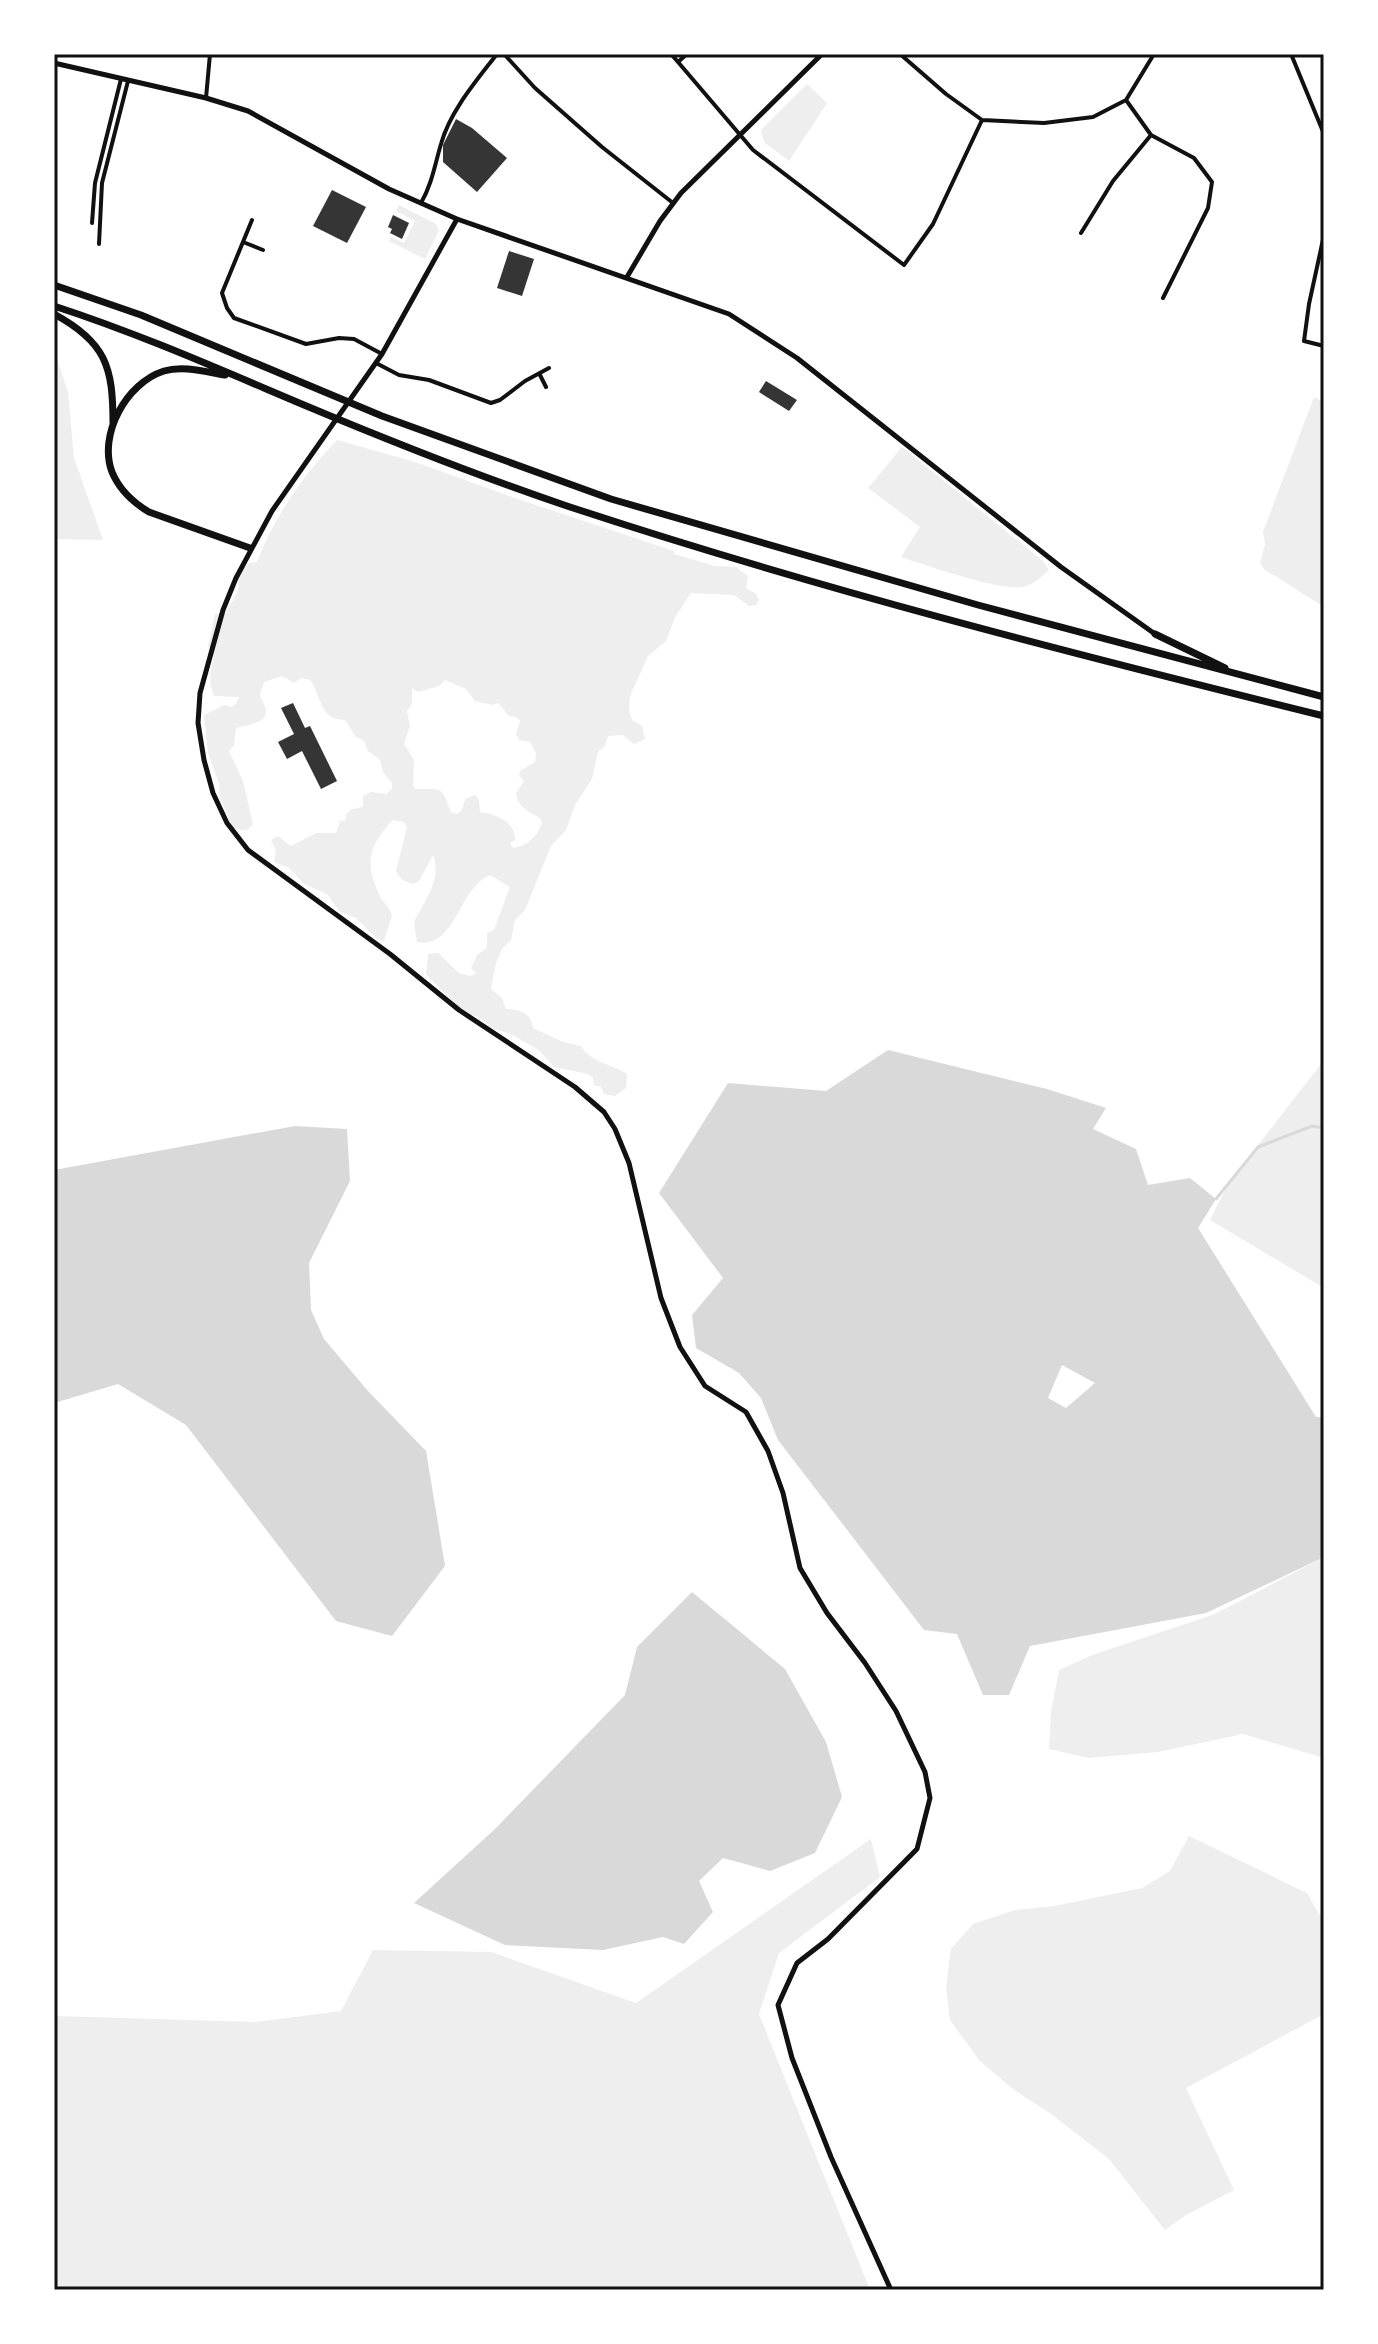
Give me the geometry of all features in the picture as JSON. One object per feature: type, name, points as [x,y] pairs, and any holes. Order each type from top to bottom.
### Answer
[{"type":"highway","points":[[54,285],[141,315],[382,416],[641,508],[777,549],[1324,697]]},
{"type":"highway","points":[[54,306],[144,337],[374,433],[566,505],[965,623],[1324,716]]},
{"type":"highway","points":[[54,314],[83,331],[105,360],[111,378],[113,426]]},
{"type":"highway","points":[[239,377],[189,369],[164,371],[136,388],[113,426],[109,440],[111,470],[120,487],[137,505],[165,520],[250,548]]},
{"type":"highway","points":[[1155,634],[1204,659],[1257,680]]},
{"type":"street","points":[[206,98],[210,54]]},
{"type":"street","points":[[421,203],[439,160],[447,130],[464,99],[497,54]]},
{"type":"street","points":[[504,54],[535,88],[602,147],[673,203]]},
{"type":"street","points":[[671,54],[739,135],[786,176],[904,265],[933,224],[982,120]]},
{"type":"street","points":[[678,62],[687,54]]},
{"type":"street","points":[[627,277],[673,203],[822,54]]},
{"type":"street","points":[[900,54],[982,120],[1044,123],[1093,117],[1126,100],[1154,54]]},
{"type":"street","points":[[907,61],[914,54]]},
{"type":"street","points":[[1291,54],[1324,134]]},
{"type":"street","points":[[54,63],[206,98],[248,111],[389,189],[457,219],[729,314],[771,339],[1061,567],[1155,634]]},
{"type":"street","points":[[92,223],[95,183],[124,80]]},
{"type":"street","points":[[99,244],[102,183],[124,80]]},
{"type":"street","points":[[1126,100],[1151,135],[1194,158],[1212,182],[1208,208],[1163,298]]},
{"type":"street","points":[[1081,233],[1113,181],[1151,135]]},
{"type":"street","points":[[457,219],[382,354],[280,499],[250,548],[223,610],[200,693],[198,723],[204,760],[213,793],[227,823],[236,837],[256,856],[390,954],[459,1010],[575,1087],[604,1112],[629,1163],[661,1298],[680,1347],[705,1386],[746,1412],[768,1451],[783,1493],[800,1568],[827,1613],[896,1711],[925,1772],[930,1798],[917,1849],[828,1939],[797,1963],[778,2005],[792,2058],[831,2157],[891,2290]]},
{"type":"street","points":[[252,220],[222,293],[234,318],[306,344],[339,338],[354,339],[382,354]]},
{"type":"street","points":[[1324,235],[1304,341],[1324,346]]},
{"type":"street","points":[[243,242],[263,250]]},
{"type":"street","points":[[376,363],[399,375],[429,380],[491,403],[549,368]]},
{"type":"street","points":[[539,374],[546,387]]},
{"type":"shaded area","points":[[807,84],[827,103],[789,161],[764,142],[761,130]]},
{"type":"shaded area","points":[[399,205],[436,224],[439,231],[425,259],[389,241],[391,237],[404,243],[415,221],[396,211]]},
{"type":"shaded area","points":[[54,350],[68,392],[74,458],[103,540],[54,539]]},
{"type":"shaded area","points":[[1314,397],[1324,402],[1324,607],[1264,569],[1260,563],[1265,544],[1263,532]]},
{"type":"shaded area","points":[[337,440],[415,462],[674,551],[674,554],[715,566],[736,567],[748,576],[746,588],[759,600],[756,605],[749,606],[734,595],[691,593],[675,617],[666,641],[648,656],[630,696],[632,720],[642,726],[645,739],[634,744],[623,735],[608,736],[605,746],[598,752],[592,779],[575,805],[566,830],[551,846],[525,910],[515,920],[511,940],[502,949],[496,963],[491,989],[502,998],[506,1009],[524,1013],[533,1028],[563,1042],[581,1046],[596,1060],[627,1074],[626,1088],[615,1096],[604,1094],[588,1074],[554,1067],[539,1050],[511,1034],[494,1029],[478,1017],[464,1013],[426,974],[428,954],[438,953],[459,973],[470,976],[476,973],[471,968],[477,955],[487,948],[487,933],[494,930],[510,887],[490,875],[479,882],[440,937],[430,942],[417,942],[414,922],[431,890],[435,864],[433,855],[419,881],[413,884],[401,879],[396,871],[407,827],[404,822],[393,820],[371,854],[374,882],[392,915],[384,941],[376,938],[356,918],[340,912],[327,894],[304,884],[289,868],[274,862],[276,851],[271,840],[278,836],[291,846],[316,833],[336,833],[340,821],[346,820],[346,814],[363,807],[363,796],[371,792],[386,794],[392,789],[380,760],[368,751],[364,741],[356,737],[345,720],[326,712],[310,680],[301,678],[294,683],[282,676],[264,682],[260,694],[266,709],[265,716],[254,724],[236,728],[234,745],[229,751],[243,781],[253,824],[244,830],[233,828],[220,798],[219,784],[208,753],[204,715],[225,705],[231,707],[239,697],[214,696],[212,691],[210,676],[214,657],[208,646],[215,614],[226,613],[237,592],[237,576],[249,563],[257,562],[281,512]],"holes":[[[445,680],[466,689],[475,701],[492,705],[498,703],[509,716],[516,717],[520,721],[516,734],[519,740],[530,742],[536,753],[535,762],[520,771],[519,776],[524,781],[516,793],[522,806],[540,818],[542,823],[531,840],[518,847],[513,848],[510,843],[515,840],[509,824],[480,812],[479,800],[475,795],[465,799],[462,810],[457,814],[451,812],[440,791],[416,789],[413,786],[414,760],[404,744],[410,726],[407,711],[412,704],[412,688],[418,692],[439,686]]]},
{"type":"shaded area","points":[[902,447],[1044,562],[1049,570],[1023,587],[999,586],[901,557],[920,527],[868,488]]},
{"type":"shaded area","points":[[888,1050],[1047,1089],[1106,1108],[1093,1129],[1136,1149],[1148,1185],[1190,1178],[1216,1199],[1198,1228],[1316,1417],[1324,1417],[1324,1557],[1206,1613],[1030,1646],[1009,1695],[983,1695],[957,1634],[924,1630],[778,1440],[761,1398],[739,1373],[696,1348],[692,1315],[723,1278],[659,1193],[728,1083],[826,1091]],"holes":[[[1062,1365],[1095,1383],[1066,1408],[1048,1398]]]},
{"type":"shaded area","points":[[1324,1060],[1324,1288],[1210,1220],[1228,1184]]},
{"type":"shaded area","points":[[295,1126],[347,1129],[350,1181],[309,1263],[311,1310],[324,1339],[368,1391],[426,1451],[445,1566],[392,1636],[336,1621],[186,1425],[118,1384],[54,1403],[54,1170]]},
{"type":"shaded area","points":[[1324,1557],[1324,1758],[1243,1734],[1158,1752],[1089,1758],[1049,1749],[1051,1712],[1059,1670],[1092,1655],[1215,1614]]},
{"type":"shaded area","points":[[692,1592],[785,1669],[826,1742],[842,1797],[815,1853],[770,1871],[723,1858],[699,1881],[713,1912],[684,1944],[663,1937],[603,1950],[505,1945],[414,1903],[495,1829],[625,1695],[637,1647]]},
{"type":"shaded area","points":[[1189,1836],[1307,1893],[1324,1923],[1324,2014],[1186,2088],[1234,2190],[1186,2215],[1165,2230],[1109,2159],[1050,2113],[1014,2090],[979,2060],[950,2020],[946,1987],[951,1949],[973,1924],[1015,1910],[1054,1906],[1142,1888],[1170,1871]]},
{"type":"shaded area","points":[[871,1839],[880,1877],[779,1953],[759,2014],[870,2290],[54,2290],[54,2016],[256,2022],[341,2011],[373,1950],[491,1952],[636,2003]]},
{"type":"building","points":[[456,119],[472,128],[507,158],[477,192],[443,162],[443,145]]},
{"type":"building","points":[[332,190],[366,207],[347,243],[313,226]]},
{"type":"building","points":[[393,215],[409,223],[402,239],[390,233],[392,229],[388,227]]},
{"type":"building","points":[[509,251],[534,259],[522,296],[497,288]]},
{"type":"building","points":[[766,381],[797,400],[789,411],[759,392]]},
{"type":"building","points":[[293,703],[305,728],[310,726],[337,781],[321,789],[302,751],[287,759],[278,742],[294,734],[281,708]]},
{"type":"waterway","points":[[1216,1199],[1258,1147],[1312,1126],[1324,1128]]}]
